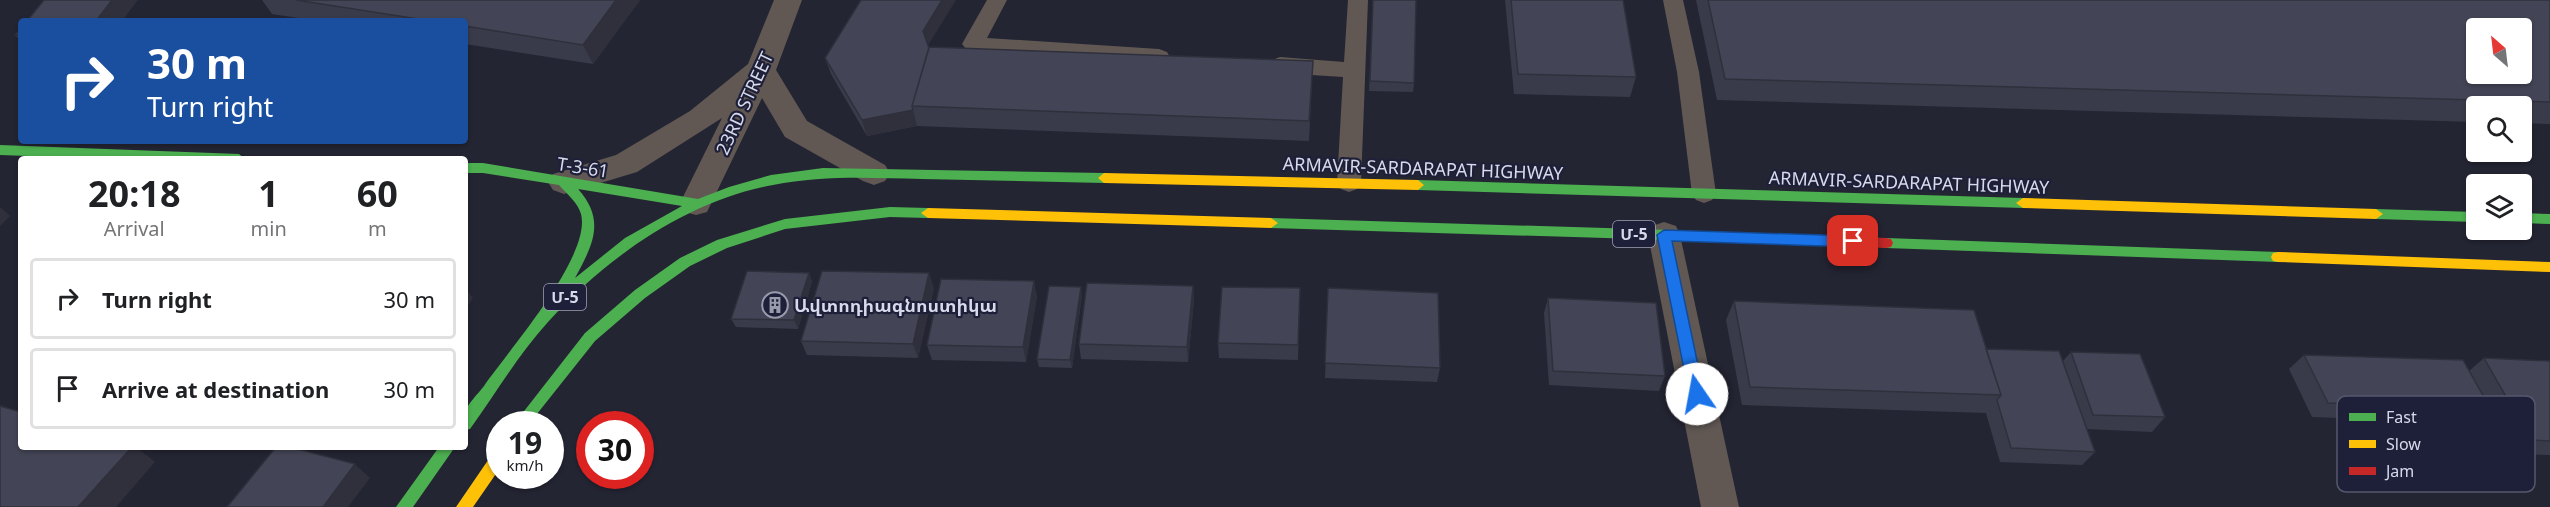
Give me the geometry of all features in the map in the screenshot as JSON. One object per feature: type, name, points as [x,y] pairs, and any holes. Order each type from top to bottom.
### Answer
[{"type":"main road","points":[[0,150],[159,156]]},
{"type":"main road","name":"T-3-61","points":[[468,168],[564,182],[701,212]]},
{"type":"main road","name":"ARMAVIR-SARDARAPAT HIGHWAY","points":[[468,420],[546,316],[600,263],[647,231],[701,212],[753,184],[809,174],[874,173],[1349,183],[1704,194],[2306,218],[2466,217]]},
{"type":"main road","points":[[546,316],[582,249],[589,222],[582,203],[564,182]]},
{"type":"main road","name":"Մ-5","points":[[531,411],[590,337],[649,288],[720,240],[785,224],[890,212],[2323,253],[2550,267]]},
{"type":"main road","points":[[2532,218],[2550,219]]},
{"type":"main road","points":[[404,507],[446,450]]},
{"type":"main road","points":[[464,507],[486,475]]},
{"type":"street","name":"23RD STREET","points":[[701,212],[788,0]]},
{"type":"street","points":[[564,182],[626,164],[701,119],[761,69],[796,129],[874,173]]},
{"type":"street","points":[[1664,235],[1720,507]]},
{"type":"lane","points":[[997,0],[972,44],[1182,58]]},
{"type":"lane","points":[[1349,183],[1358,0]]},
{"type":"lane","points":[[1673,0],[1688,72],[1704,194]]},
{"type":"lane","points":[[1263,64],[1356,70]]},
{"type":"building","points":[[44,0],[112,0],[98,18],[29,18]]},
{"type":"building","points":[[296,0],[616,0],[583,45],[468,26],[468,18],[412,18]]},
{"type":"building","points":[[861,0],[942,0],[923,31],[929,48],[912,106],[913,110],[862,120],[825,58]]},
{"type":"building","points":[[1373,0],[1416,0],[1414,83],[1370,81]]},
{"type":"building","points":[[1511,0],[1623,0],[1636,77],[1518,74]]},
{"type":"building","points":[[1708,0],[2550,0],[2550,102],[2532,101],[2532,96],[2466,96],[2466,100],[1725,79]]},
{"type":"building","points":[[929,47],[1313,61],[1309,121],[912,106]]},
{"type":"building","name":"Ավտոդիագնոստիկա","points":[[747,271],[809,273],[794,320],[731,319]]},
{"type":"building","points":[[822,271],[929,273],[913,344],[801,341]]},
{"type":"building","points":[[941,279],[1034,281],[1023,347],[927,345]]},
{"type":"building","points":[[1087,283],[1193,286],[1187,347],[1079,344]]},
{"type":"building","points":[[1049,286],[1081,287],[1070,360],[1037,359]]},
{"type":"building","points":[[1222,287],[1300,288],[1298,345],[1218,343]]},
{"type":"building","points":[[1328,288],[1438,293],[1440,368],[1325,363]]},
{"type":"building","points":[[1548,298],[1656,303],[1665,376],[1553,371]]},
{"type":"building","points":[[1734,301],[1974,310],[2001,395],[1750,387]]},
{"type":"building","points":[[1986,349],[2059,351],[2095,452],[2011,448],[1997,400],[2001,395]]},
{"type":"building","points":[[2071,352],[2140,354],[2165,417],[2093,415]]},
{"type":"building","points":[[2304,355],[2463,360],[2483,396],[2337,396],[2337,403],[2328,403]]},
{"type":"building","points":[[2484,358],[2550,361],[2550,441],[2535,440],[2535,396],[2506,396]]},
{"type":"building","points":[[0,406],[18,411],[18,450],[129,450],[78,507],[0,507]]},
{"type":"building","points":[[274,450],[301,450],[355,464],[323,507],[227,507]]},
{"type":"traffic: fast","points":[[0,150],[159,156]]},
{"type":"traffic: fast","points":[[468,168],[483,168],[696,203]]},
{"type":"traffic: fast","points":[[468,420],[532,330],[570,290],[599,265],[663,221],[734,190],[771,180],[837,172],[1104,178]]},
{"type":"traffic: fast","points":[[549,310],[580,254],[588,231],[589,221],[586,210],[564,182]]},
{"type":"traffic: fast","points":[[1418,185],[2023,203]]},
{"type":"traffic: fast","points":[[531,411],[590,337],[640,294],[685,262],[722,244],[785,224],[890,212],[928,213]]},
{"type":"traffic: fast","points":[[2376,214],[2466,217]]},
{"type":"traffic: fast","points":[[2532,218],[2550,219]]},
{"type":"traffic: fast","points":[[1271,223],[1671,235]]},
{"type":"traffic: fast","points":[[1886,243],[2278,257]]},
{"type":"traffic: fast","points":[[404,507],[446,450]]},
{"type":"traffic: slow","points":[[1104,178],[1418,185]]},
{"type":"traffic: slow","points":[[2023,203],[2376,214]]},
{"type":"traffic: slow","points":[[928,213],[1271,223]]},
{"type":"traffic: slow","points":[[2278,257],[2550,267]]},
{"type":"traffic: slow","points":[[464,507],[486,475]]},
{"type":"traffic: jam","points":[[1671,235],[1886,243]]},
{"type":"place","name":"Ավտոդիագնոստիկա","points":[[775,305]]},
{"type":"route","points":[[1697,394],[1664,235],[1853,241]]}]
